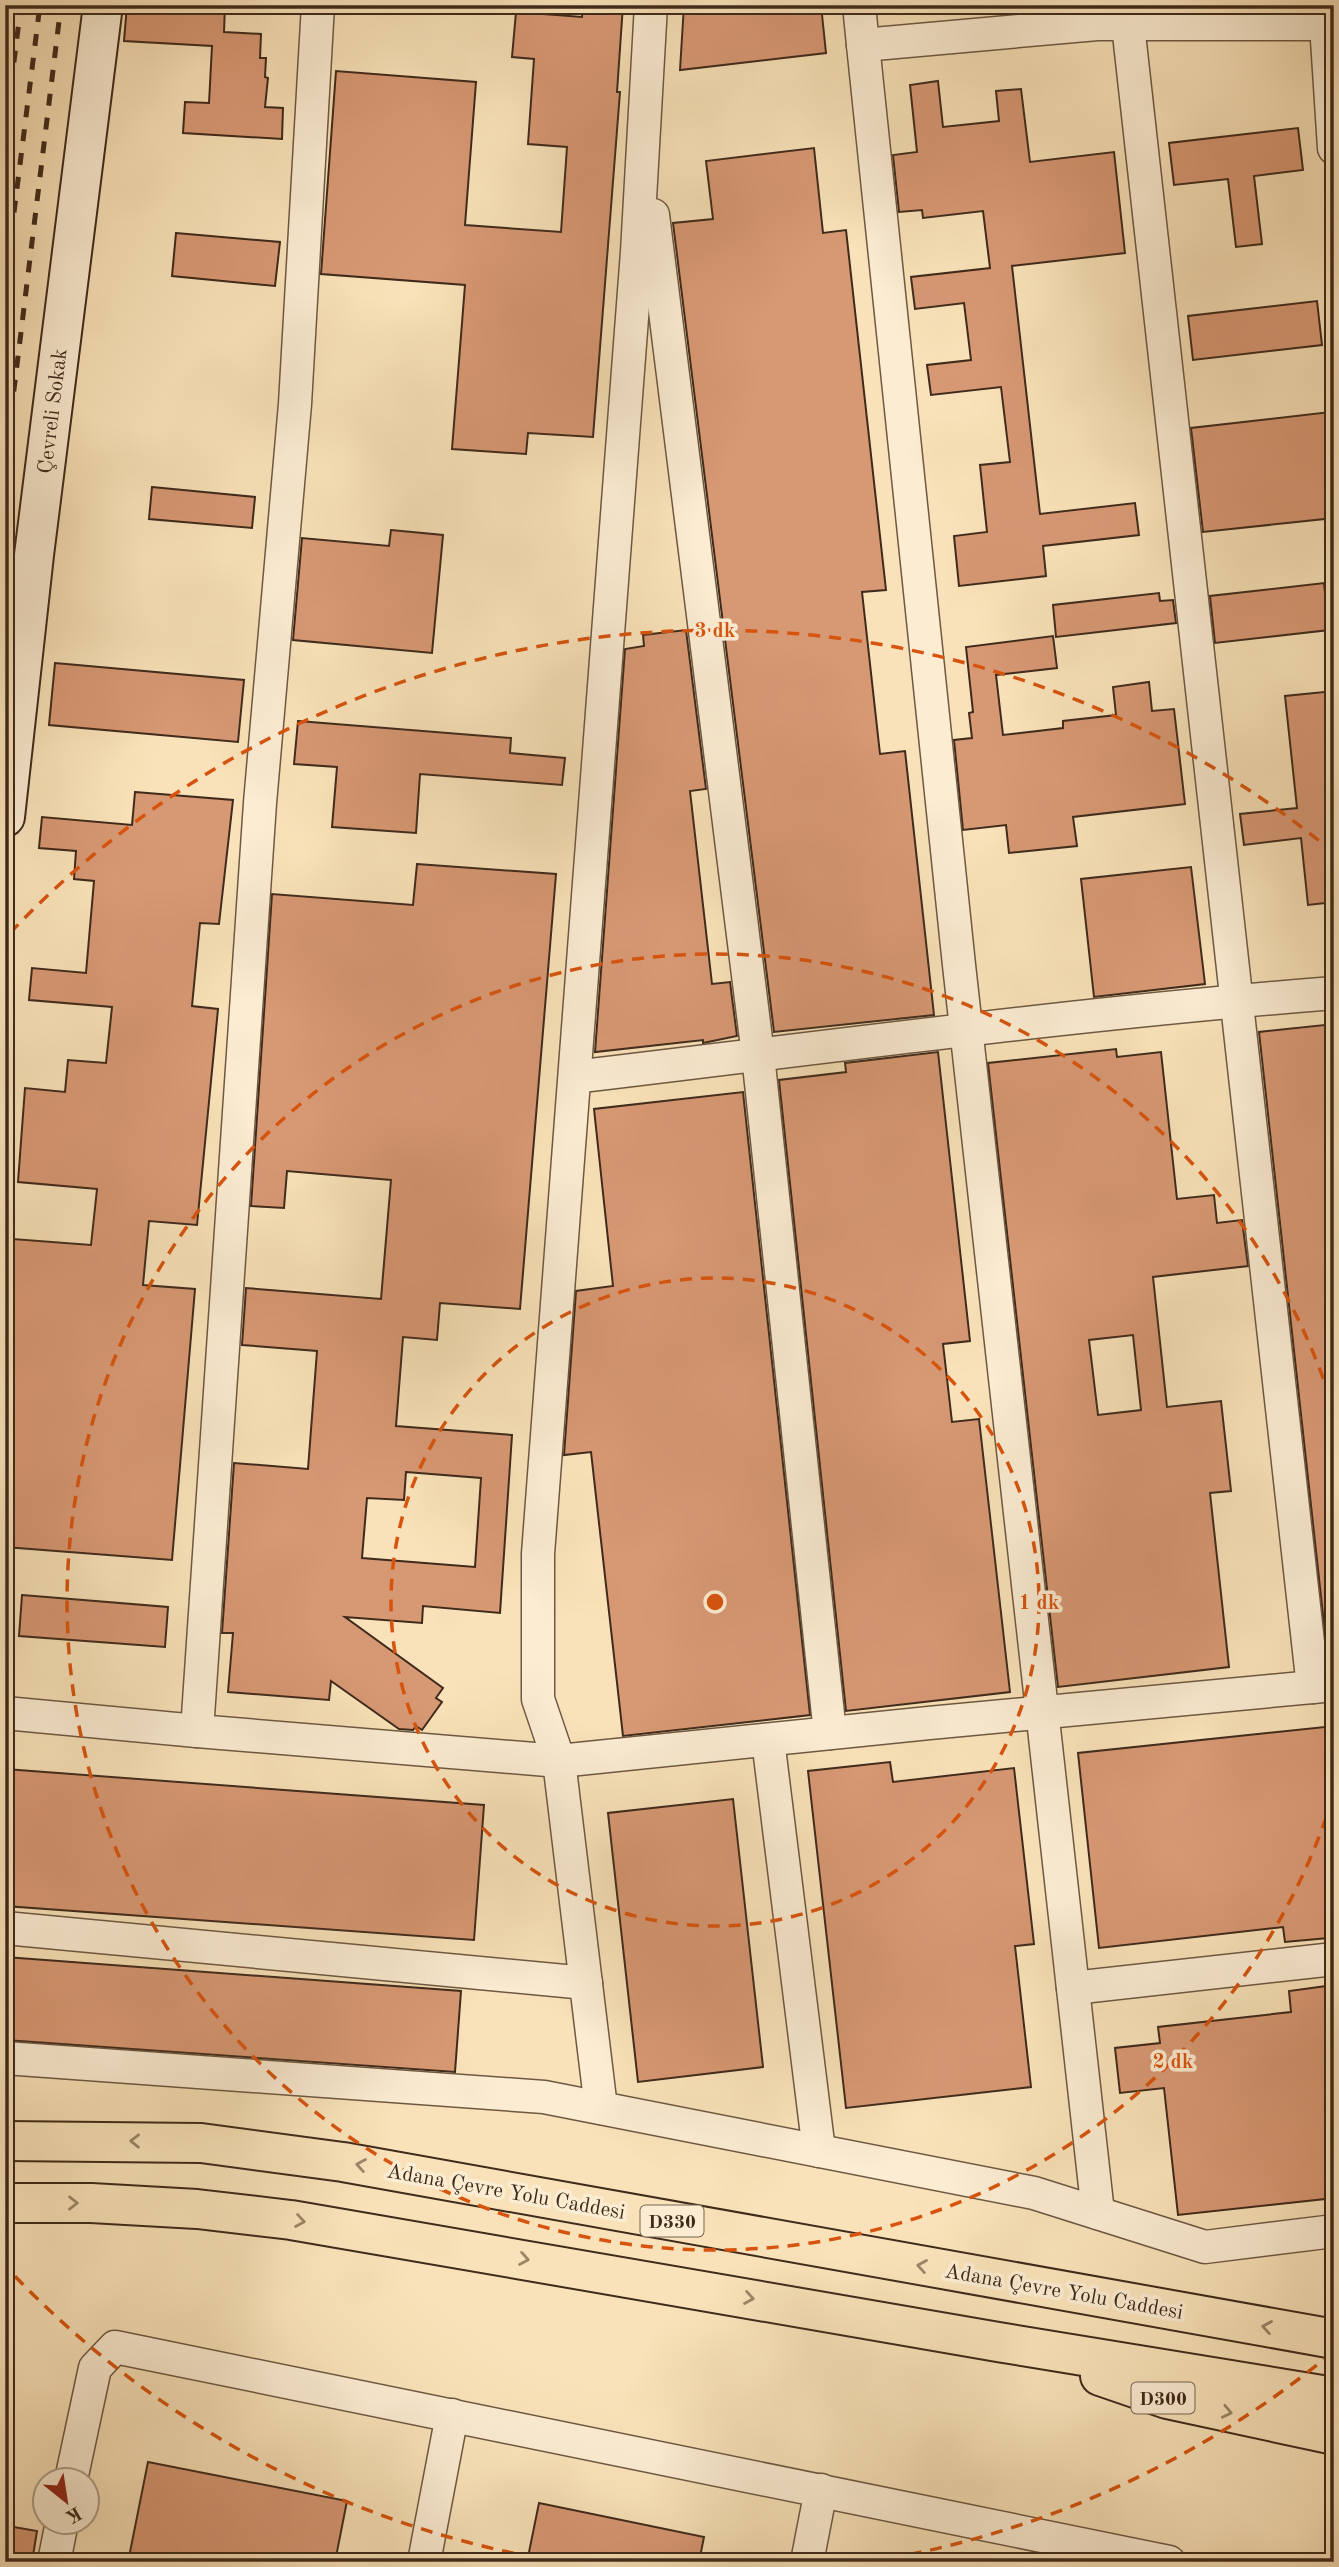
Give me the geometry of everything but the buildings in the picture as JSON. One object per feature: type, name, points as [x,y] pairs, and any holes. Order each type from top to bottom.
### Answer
[{"type":"highway","name":"Adana Çevre Yolu Caddesi","points":[[5,2141],[201,2143],[343,2162],[1334,2339]]},
{"type":"highway","points":[[5,2203],[92,2203],[197,2208],[291,2220],[1334,2397]]},
{"type":"highway","name":"D300","points":[[998,2342],[1167,2399],[1334,2435]]},
{"type":"street","name":"Çevreli Sokak","points":[[5,817],[34,555],[103,5]]},
{"type":"street","points":[[197,1731],[260,803],[295,404],[318,5]]},
{"type":"street","points":[[601,2108],[559,1761],[538,1699],[538,1554],[637,252],[651,5]]},
{"type":"street","points":[[859,5],[967,1030],[1098,2213]]},
{"type":"street","points":[[863,45],[1097,24],[1330,24],[1334,148]]},
{"type":"street","points":[[5,1713],[559,1761],[1323,1686],[1237,1000],[1128,25]]},
{"type":"street","points":[[643,138],[758,1055],[830,1733]]},
{"type":"street","points":[[575,1077],[1237,1000],[1334,993]]},
{"type":"street","points":[[768,1740],[819,2151]]},
{"type":"street","points":[[5,1928],[586,1983]]},
{"type":"street","points":[[1073,1988],[1334,1959]]},
{"type":"street","points":[[5,2058],[544,2097],[1034,2193],[1205,2248],[1334,2231]]},
{"type":"street","points":[[74,2466],[95,2368],[115,2347],[1169,2562]]},
{"type":"street","points":[[424,2562],[452,2415]]},
{"type":"street","points":[[807,2562],[821,2490]]},
{"type":"street","points":[[54,2562],[59,2536]]},
{"type":"railway","points":[[5,134],[21,5]]},
{"type":"railway","points":[[5,284],[40,5]]},
{"type":"railway","points":[[5,463],[61,5]]}]
